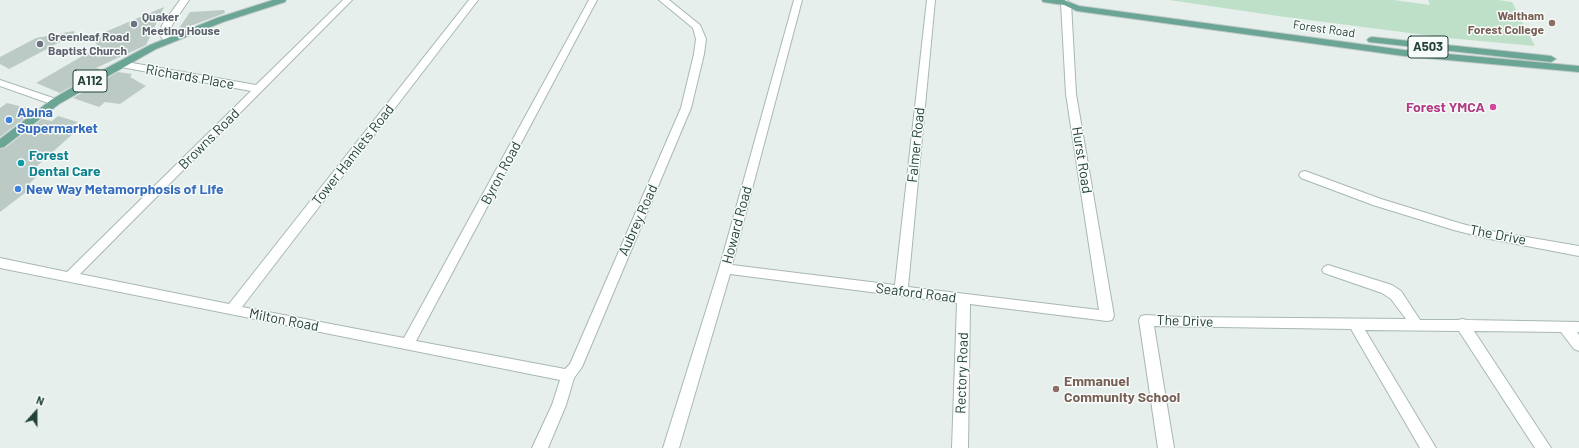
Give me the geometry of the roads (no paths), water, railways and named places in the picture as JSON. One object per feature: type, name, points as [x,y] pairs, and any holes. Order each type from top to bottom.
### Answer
[{"type":"main road","name":"A112","points":[[0,144],[55,102],[121,64],[168,40],[220,20],[282,0]]},
{"type":"main road","name":"Forest Road","points":[[1046,0],[1066,3],[1082,8],[1343,45],[1487,61],[1579,69]]},
{"type":"main road","name":"Forest Road","points":[[1066,3],[1077,0],[1277,29],[1579,61]]},
{"type":"street","points":[[168,40],[164,34],[167,25],[185,0]]},
{"type":"street","name":"Browns Road","points":[[70,277],[348,0]]},
{"type":"street","name":"Tower Hamlets Road","points":[[232,310],[474,0]]},
{"type":"street","name":"Byron Road","points":[[407,345],[593,0]]},
{"type":"street","name":"Aubrey Road","points":[[540,448],[559,405],[568,376],[575,367],[636,223],[664,162],[690,95],[701,39],[697,27],[664,0]]},
{"type":"street","name":"Howard Road","points":[[671,448],[725,269],[798,0]]},
{"type":"street","name":"Falmer Road","points":[[901,290],[931,0]]},
{"type":"street","name":"Hurst Road","points":[[1066,3],[1071,94],[1107,316]]},
{"type":"street","name":"Richards Place","points":[[121,64],[260,89]]},
{"type":"street","points":[[0,83],[55,102]]},
{"type":"street","name":"The Drive","points":[[1305,175],[1384,204],[1458,227],[1485,234],[1579,251]]},
{"type":"street","name":"Milton Road","points":[[0,263],[568,376]]},
{"type":"street","name":"Seaford Road","points":[[725,269],[1107,316]]},
{"type":"street","points":[[1328,270],[1388,289],[1396,295],[1416,324]]},
{"type":"street","name":"Rectory Road","points":[[960,448],[964,299]]},
{"type":"street","name":"The Drive","points":[[1166,448],[1146,320],[1181,322],[1462,324],[1579,327]]},
{"type":"street","points":[[1354,323],[1428,448]]},
{"type":"street","points":[[1462,324],[1542,448]]},
{"type":"street","points":[[1565,327],[1579,345]]},
{"type":"place","name":"Waltham Forest College","points":[[1552,23]]},
{"type":"place","name":"Quaker Meeting House","points":[[134,24]]},
{"type":"place","name":"Greenleaf Road Baptist Church","points":[[40,44]]},
{"type":"place","name":"Forest YMCA","points":[[1493,107]]},
{"type":"place","name":"Abina Supermarket","points":[[9,120]]},
{"type":"place","name":"Forest Dental Care","points":[[21,163]]},
{"type":"place","name":"New Way Metamorphosis of Life","points":[[18,189]]},
{"type":"place","name":"Emmanuel Community School","points":[[1056,389]]}]
